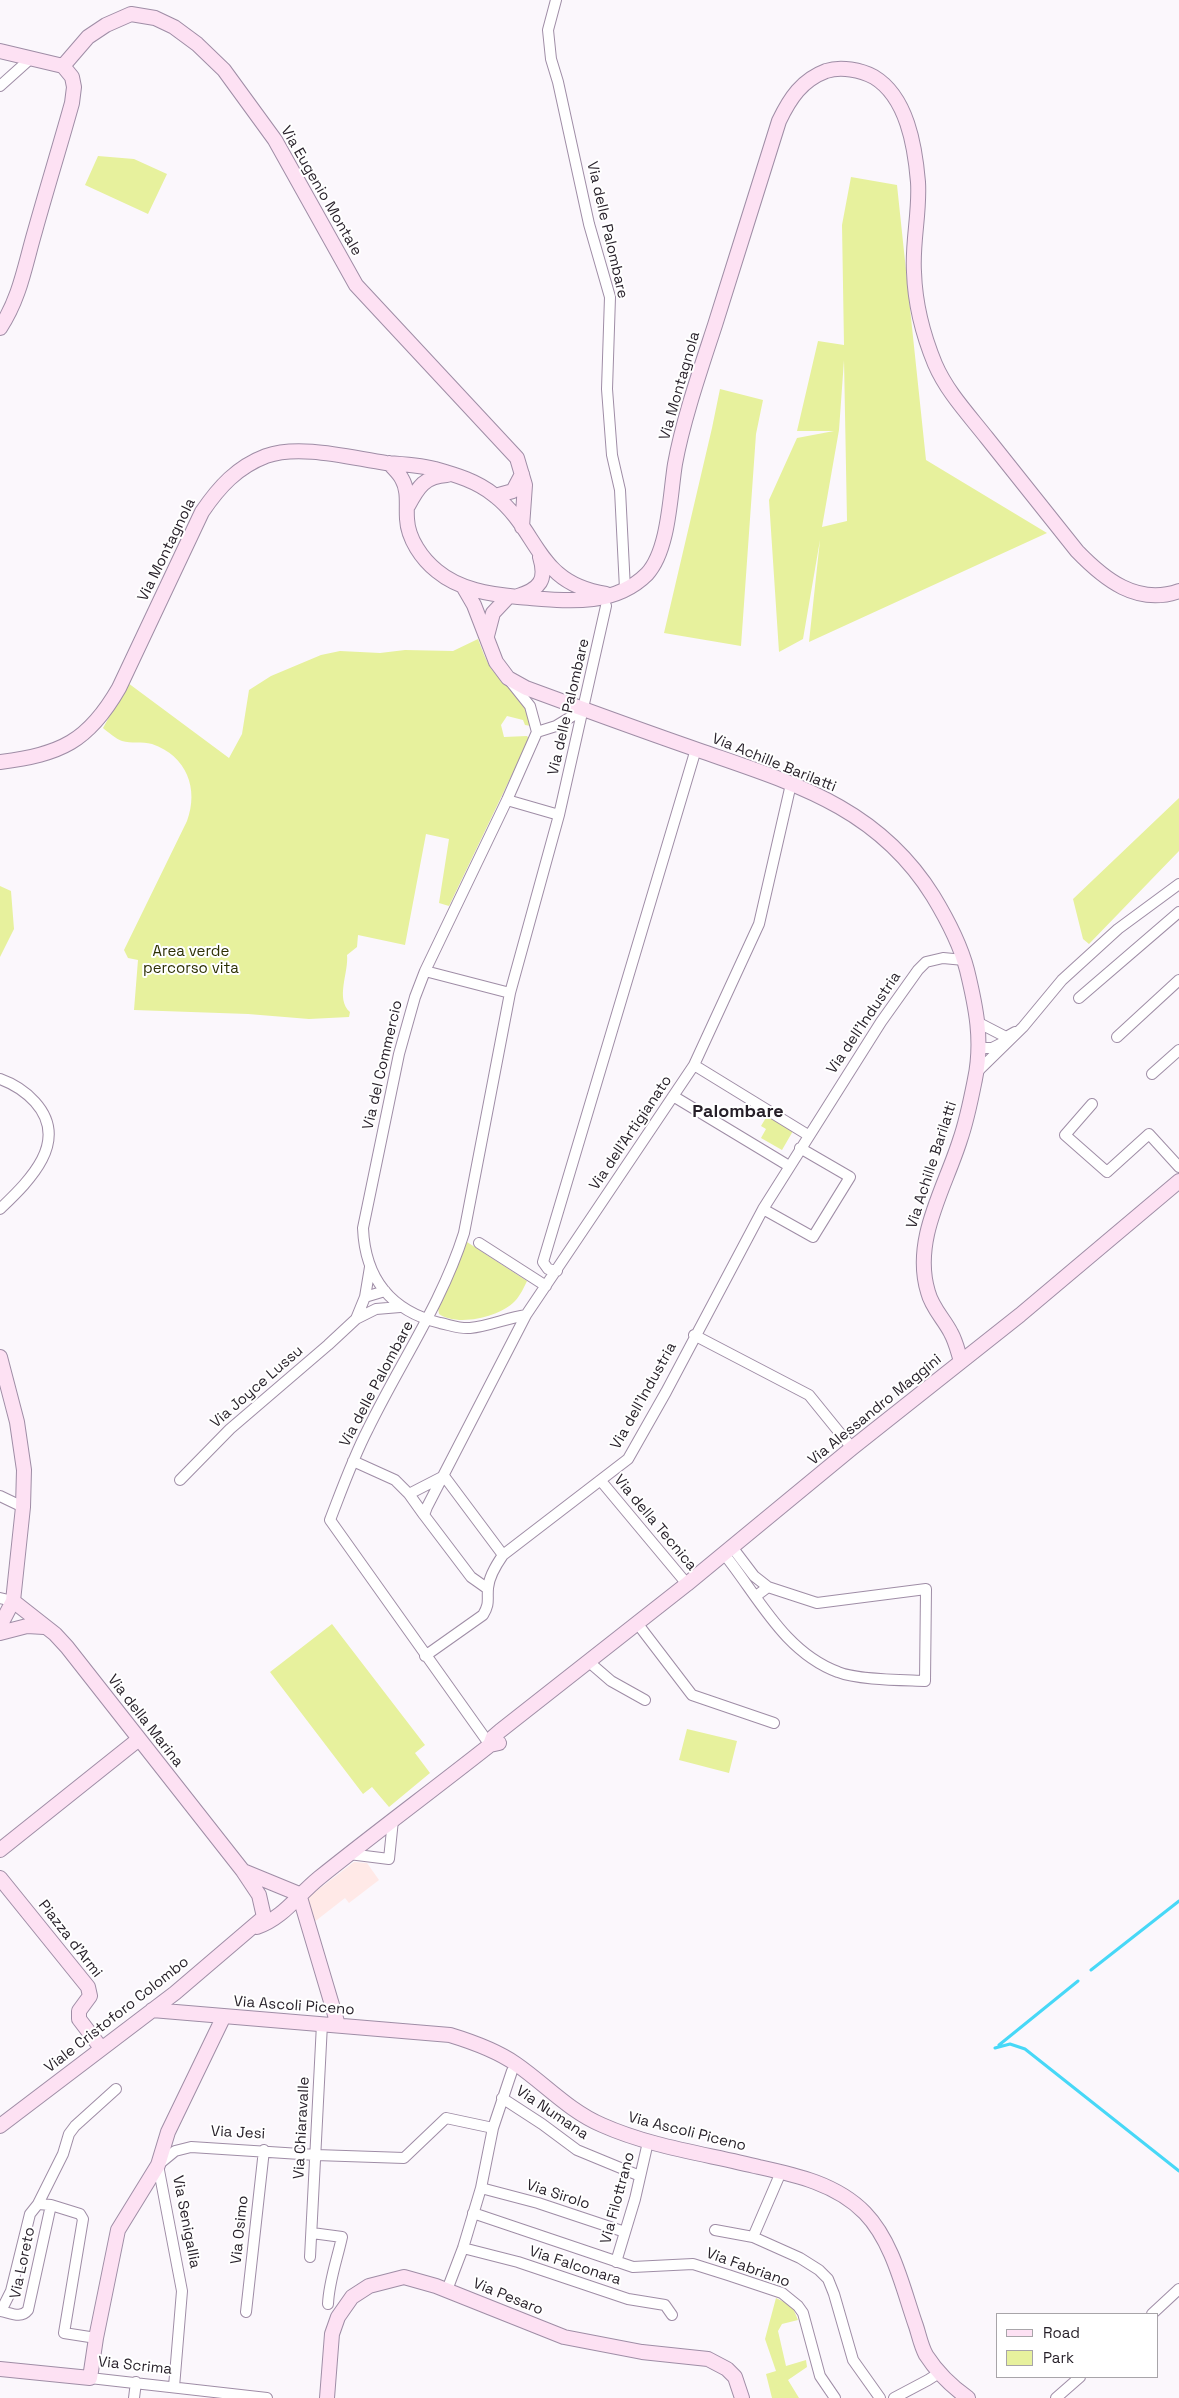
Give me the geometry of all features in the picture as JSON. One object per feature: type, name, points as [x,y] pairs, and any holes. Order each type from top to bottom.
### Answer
[{"type":"street","name":"Via delle Palombare","points":[[556,0],[548,30],[551,59],[558,82],[589,224],[610,297],[607,390],[612,455],[620,490],[625,589]]},
{"type":"street","name":"Via Eugenio Montale","points":[[63,66],[88,37],[106,25],[131,14],[155,18],[174,27],[197,44],[224,70],[275,140],[356,285],[512,451],[522,474],[525,493],[522,527]]},
{"type":"street","points":[[0,50],[29,60],[53,62],[63,66],[72,76],[74,87],[72,103],[34,232],[22,283],[9,314],[0,328]]},
{"type":"street","points":[[0,86],[29,60]]},
{"type":"street","name":"Via Montagnola","points":[[0,762],[29,758],[67,745],[88,731],[104,713],[119,688],[202,512],[216,492],[231,476],[249,463],[268,455],[291,452],[433,468],[473,482],[495,496],[522,527],[540,555],[566,581],[609,600],[648,573],[661,549],[676,460],[701,369],[779,121],[789,100],[800,87],[820,73],[840,69],[854,70],[879,81],[897,100],[909,131],[918,182],[914,272],[917,300],[924,332],[936,365],[953,395],[1077,551],[1096,571],[1112,583],[1140,594],[1156,596],[1179,591]]},
{"type":"street","points":[[389,463],[402,479],[408,506],[407,520],[411,534],[421,554],[437,572],[462,586],[495,595],[574,601],[609,600]]},
{"type":"street","points":[[495,496],[513,491],[522,474]]},
{"type":"street","points":[[408,506],[417,489],[431,477],[454,475]]},
{"type":"street","points":[[487,636],[493,614],[513,596],[536,589],[544,571],[540,555]]},
{"type":"street","name":"Via Achille Barilatti","points":[[462,586],[487,636],[496,662],[530,706],[538,732]]},
{"type":"street","name":"Via delle Palombare","points":[[490,1745],[330,1520],[353,1461],[369,1427],[427,1320],[456,1257],[464,1233],[510,993],[559,815],[609,600]]},
{"type":"street","name":"Via Achille Barilatti","points":[[508,678],[526,688],[791,784],[835,804],[859,818],[910,863],[942,911],[964,960],[978,1023],[979,1048],[976,1073],[960,1140],[933,1215],[925,1240],[923,1255],[927,1291],[933,1306],[951,1333],[961,1361]]},
{"type":"street","points":[[538,732],[556,726],[584,709]]},
{"type":"street","points":[[556,726],[580,729]]},
{"type":"street","name":"Via del Commercio","points":[[526,1315],[469,1328],[427,1320],[400,1307],[385,1291],[370,1268],[364,1245],[363,1228],[399,1054],[415,997],[425,971],[538,732]]},
{"type":"street","points":[[557,1271],[548,1269],[543,1262],[696,749]]},
{"type":"street","name":"Via dell'Artigianato","points":[[424,1515],[526,1315],[694,1066],[759,924],[791,784]]},
{"type":"street","points":[[507,800],[559,815]]},
{"type":"street","points":[[976,1073],[1008,1038],[1018,1031],[1062,980],[1118,929],[1179,884]]},
{"type":"street","points":[[1079,998],[1179,912]]},
{"type":"street","name":"Via dell'Industria","points":[[503,1555],[628,1459],[763,1209],[881,1022],[918,970],[926,962],[942,958],[964,960]]},
{"type":"street","points":[[425,971],[510,993]]},
{"type":"street","points":[[1117,1037],[1179,980]]},
{"type":"street","points":[[978,1023],[1008,1038]]},
{"type":"street","points":[[979,1048],[990,1040],[1008,1038]]},
{"type":"street","points":[[1152,1074],[1179,1050]]},
{"type":"street","points":[[694,1066],[808,1135]]},
{"type":"street","points":[[0,1079],[25,1092],[42,1111],[47,1125],[48,1138],[46,1152],[40,1165],[31,1178],[0,1209]]},
{"type":"street","points":[[673,1096],[756,1144],[789,1166]]},
{"type":"street","points":[[1092,1104],[1065,1135],[1107,1172],[1148,1134],[1179,1167]]},
{"type":"street","points":[[763,1209],[813,1237],[850,1177],[800,1148]]},
{"type":"street","name":"Via Alessandro Maggini","points":[[490,1745],[499,1743],[521,1717],[1071,1273],[1179,1181]]},
{"type":"street","points":[[479,1243],[546,1286]]},
{"type":"street","name":"Via Joyce Lussu","points":[[356,1319],[365,1298],[370,1268]]},
{"type":"street","points":[[365,1298],[385,1291]]},
{"type":"street","points":[[376,1309],[385,1291]]},
{"type":"street","name":"Via Joyce Lussu","points":[[180,1480],[230,1429],[356,1319],[376,1309],[400,1307]]},
{"type":"street","name":"Via Achille Barilatti","points":[[951,1333],[975,1350]]},
{"type":"street","points":[[694,1335],[809,1395],[852,1448]]},
{"type":"street","points":[[0,1357],[14,1406],[22,1448],[23,1507],[7,1599],[0,1626]]},
{"type":"street","points":[[353,1461],[395,1480],[409,1494],[472,1577],[488,1589]]},
{"type":"street","points":[[409,1494],[444,1476],[503,1555],[492,1573],[488,1589],[489,1605],[483,1615],[425,1656]]},
{"type":"street","name":"Via della Tecnica","points":[[601,1481],[687,1584]]},
{"type":"street","points":[[0,1496],[23,1507]]},
{"type":"street","points":[[728,1551],[768,1587],[816,1603],[926,1590],[925,1681],[839,1673],[809,1658],[778,1627],[728,1551]]},
{"type":"street","points":[[756,1596],[768,1587]]},
{"type":"street","name":"Via della Marina","points":[[7,1599],[55,1634],[67,1647],[243,1871],[259,1895],[264,1917]]},
{"type":"street","points":[[637,1623],[692,1695],[774,1723]]},
{"type":"street","points":[[0,1633],[26,1626],[44,1626]]},
{"type":"street","points":[[589,1662],[611,1681],[645,1700]]},
{"type":"street","points":[[0,1850],[139,1740]]},
{"type":"street","name":"Viale Cristoforo Colombo","points":[[251,1928],[272,1921],[299,1894],[490,1745]]},
{"type":"street","points":[[349,1854],[389,1859],[392,1820]]},
{"type":"street","name":"Via della Marina","points":[[243,1871],[299,1894]]},
{"type":"street","name":"Piazza d'Armi","points":[[0,1878],[88,1987],[90,1996],[79,2011],[78,2019],[101,2048]]},
{"type":"street","points":[[299,1894],[338,2025]]},
{"type":"street","name":"Viale Cristoforo Colombo","points":[[0,2126],[152,2010],[264,1917]]},
{"type":"street","name":"Via Ascoli Piceno","points":[[152,2010],[223,2018],[440,2034],[466,2040],[516,2064],[585,2116],[602,2126],[648,2142],[781,2172],[818,2183],[843,2195],[870,2219],[879,2231],[890,2253],[925,2353],[939,2372],[968,2398]]},
{"type":"street","name":"Via Senigallia","points":[[174,2387],[182,2320],[182,2291],[158,2165],[168,2132],[223,2018]]},
{"type":"street","name":"Via Chiaravalle","points":[[310,2257],[322,2024]]},
{"type":"street","points":[[447,2290],[464,2248],[481,2188],[493,2128],[512,2071]]},
{"type":"street","name":"Via Loreto","points":[[50,2205],[28,2310],[20,2315],[1,2313],[11,2291],[30,2214],[38,2204],[63,2154],[69,2134],[75,2126],[116,2089]]},
{"type":"street","name":"Via Numana","points":[[502,2098],[577,2150],[640,2176]]},
{"type":"street","name":"Via Jesi","points":[[90,2378],[96,2338],[118,2230],[158,2165],[175,2151],[191,2147],[264,2150],[316,2155],[404,2158],[446,2118],[493,2128]]},
{"type":"street","name":"Via Filottrano","points":[[616,2262],[648,2142]]},
{"type":"street","name":"Via Osimo","points":[[246,2312],[264,2150]]},
{"type":"street","points":[[753,2237],[781,2172]]},
{"type":"street","name":"Via Sirolo","points":[[481,2188],[538,2203],[625,2232]]},
{"type":"street","points":[[38,2204],[50,2205],[80,2214],[83,2219],[64,2334],[96,2338]]},
{"type":"street","name":"Via Fabriano","points":[[473,2213],[633,2267],[649,2268],[693,2264],[782,2293],[798,2306],[803,2313],[820,2376],[835,2398]]},
{"type":"street","points":[[715,2230],[753,2237],[800,2258],[819,2270],[828,2279],[853,2360],[880,2398]]},
{"type":"street","points":[[312,2233],[342,2237],[335,2270],[330,2281],[328,2304]]},
{"type":"street","name":"Via Falconara","points":[[464,2248],[518,2262],[628,2299],[665,2305],[672,2315]]},
{"type":"street","name":"Via Pesaro","points":[[327,2398],[332,2334],[338,2317],[352,2297],[369,2286],[404,2277],[447,2290],[564,2337],[642,2352],[708,2359],[727,2369],[735,2377],[742,2398]]},
{"type":"street","points":[[1153,2313],[1179,2289]]},
{"type":"street","name":"Via Scrima","points":[[0,2369],[136,2382],[232,2396],[267,2398]]},
{"type":"street","points":[[894,2398],[939,2372]]},
{"type":"street","points":[[1056,2398],[1079,2378]]},
{"type":"street","points":[[134,2398],[136,2382]]},
{"type":"shaded area","points":[[354,1862],[367,1863],[379,1880],[349,1903],[345,1898],[313,1923],[306,1899]]},
{"type":"green space","points":[[98,156],[134,159],[167,174],[148,214],[85,185]]},
{"type":"green space","points":[[851,177],[897,185],[926,460],[1047,533],[809,642],[820,540],[803,639],[779,652],[769,500],[797,438],[834,431],[797,431],[818,341],[844,345],[842,225]],"holes":[[[844,360],[847,521],[822,527],[839,430]]]},
{"type":"green space","points":[[720,389],[763,400],[756,434],[741,646],[664,633]]},
{"type":"green space","name":"Area verde percorso vita","points":[[478,639],[491,667],[521,701],[531,726],[525,725],[523,720],[507,716],[501,725],[504,737],[527,736],[529,739],[449,906],[439,903],[449,839],[426,834],[405,945],[358,935],[357,947],[347,955],[343,1000],[350,1012],[349,1017],[309,1019],[248,1014],[134,1010],[138,960],[128,958],[124,950],[187,821],[192,797],[187,775],[182,765],[164,749],[152,744],[122,741],[103,728],[128,683],[229,758],[242,734],[249,690],[271,676],[321,655],[340,651],[380,653],[405,650],[453,651]]},
{"type":"green space","points":[[1179,798],[1179,851],[1089,944],[1083,939],[1073,899]]},
{"type":"green space","points":[[0,886],[11,891],[14,929],[0,957]]},
{"type":"green space","points":[[767,1116],[793,1131],[782,1150],[761,1138],[766,1129],[761,1126]]},
{"type":"green space","points":[[467,1242],[527,1281],[515,1301],[508,1307],[489,1316],[457,1320],[439,1314],[438,1308]]},
{"type":"green space","points":[[332,1624],[425,1745],[415,1753],[430,1773],[389,1807],[372,1787],[363,1794],[270,1672]]},
{"type":"green space","points":[[687,1729],[737,1741],[729,1773],[679,1760]]},
{"type":"green space","points":[[776,2298],[792,2306],[798,2320],[782,2324],[778,2331],[786,2366],[806,2360],[807,2367],[788,2380],[799,2398],[772,2398],[766,2374],[776,2371],[765,2339]]},
{"type":"waterway","points":[[1091,1970],[1179,1901]]},
{"type":"waterway","points":[[999,2045],[1078,1981]]},
{"type":"waterway","points":[[995,2048],[1010,2044],[1025,2049],[1179,2171]]},
{"type":"district","name":"Palombare","points":[[738,1112]]}]
